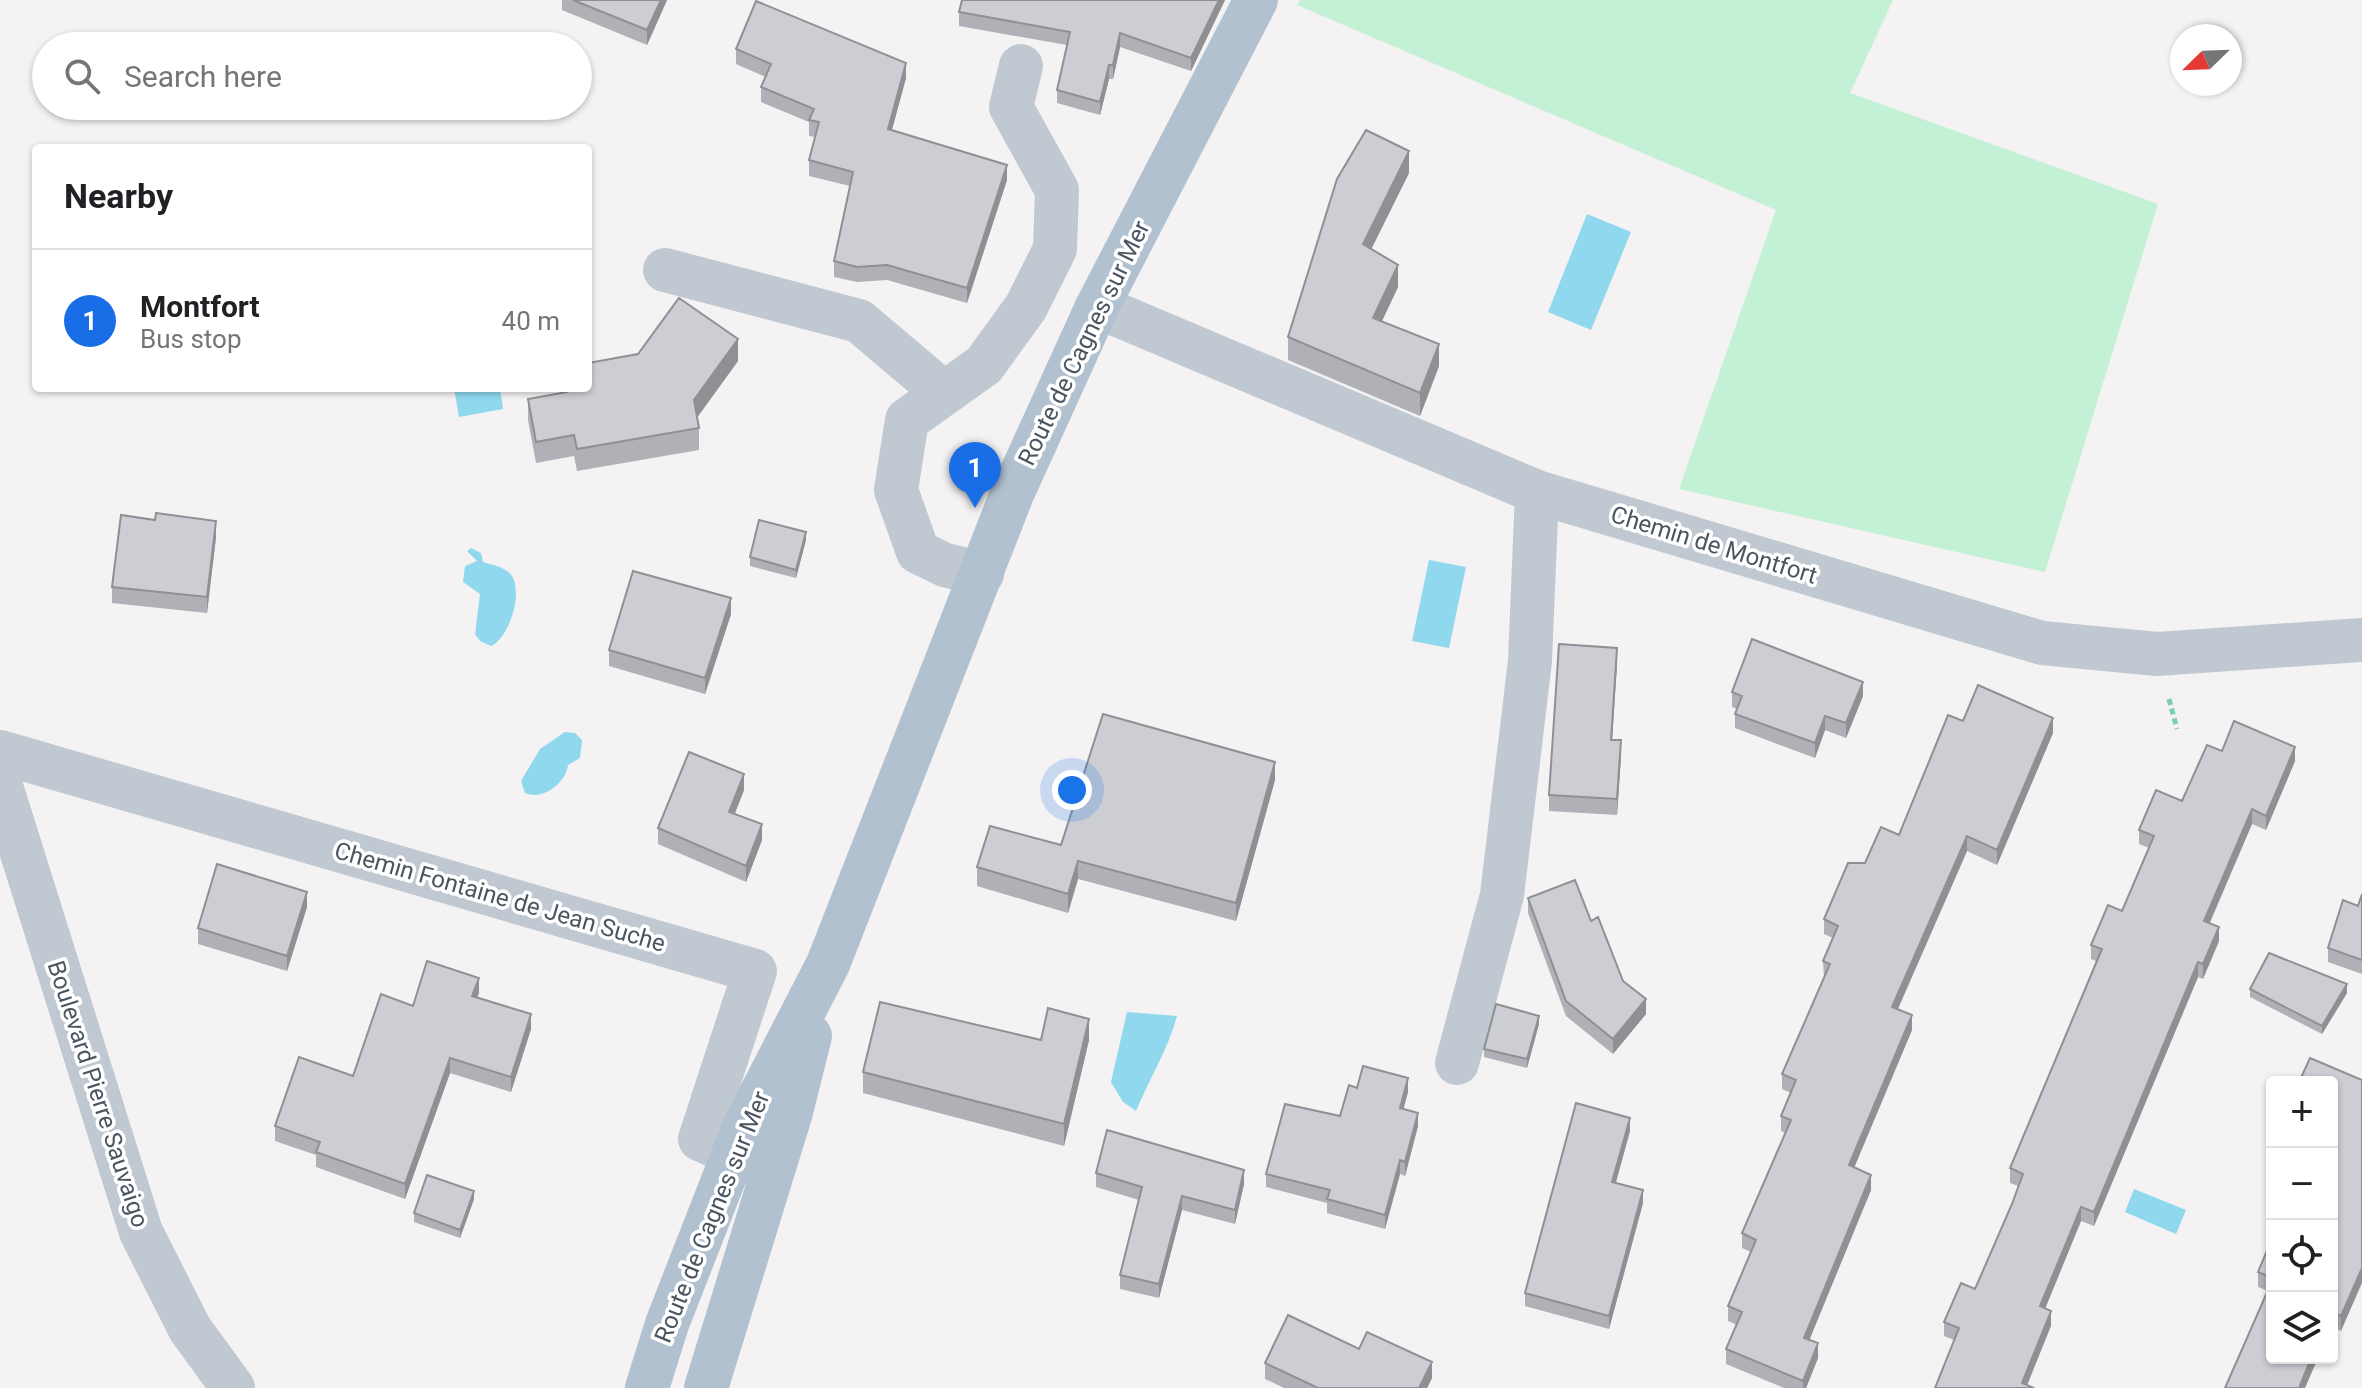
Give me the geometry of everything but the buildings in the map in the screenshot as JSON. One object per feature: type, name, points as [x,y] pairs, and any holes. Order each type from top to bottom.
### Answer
[{"type":"main road","name":"Route de Cagnes sur Mer","points":[[647,1388],[667,1324],[733,1155],[828,964],[1012,494],[1096,309],[1256,0]]},
{"type":"main road","name":"Route de Cagnes sur Mer","points":[[706,1388],[772,1170],[828,964]]},
{"type":"main road","points":[[681,1388],[685,1376],[724,1330]]},
{"type":"street","points":[[982,574],[945,565],[918,552],[896,490],[907,420],[984,365],[1026,307],[1055,249],[1057,190],[1011,107],[1021,66]]},
{"type":"street","points":[[665,270],[859,321],[944,393]]},
{"type":"street","name":"Chemin de Montfort","points":[[1096,309],[1118,315],[1537,492],[2042,643],[2157,654],[2362,640]]},
{"type":"street","points":[[1457,1063],[1502,895],[1530,661],[1537,492]]},
{"type":"street","name":"Chemin Fontaine de Jean Suche","points":[[0,752],[755,971],[700,1139],[772,1170]]},
{"type":"street","name":"Boulevard Pierre Sauvaigo","points":[[0,783],[141,1232],[190,1329],[233,1388]]},
{"type":"green space","points":[[1300,0],[1893,0],[1850,93],[2158,204],[2045,572],[1679,489],[1776,210],[1297,5]]},
{"type":"water","points":[[1587,214],[1631,232],[1591,330],[1548,312]]},
{"type":"water","points":[[455,392],[501,392],[503,409],[459,417]]},
{"type":"water","points":[[471,548],[481,553],[483,562],[509,573],[515,584],[512,615],[503,634],[491,646],[480,641],[475,634],[480,594],[463,582],[465,566],[477,561],[467,551]]},
{"type":"water","points":[[1429,560],[1466,567],[1449,648],[1412,641]]},
{"type":"water","points":[[565,732],[575,733],[582,740],[580,758],[568,765],[563,778],[553,788],[539,794],[525,793],[521,781],[540,749]]},
{"type":"water","points":[[1127,1012],[1177,1016],[1164,1053],[1136,1111],[1123,1102],[1111,1082]]},
{"type":"water","points":[[2134,1189],[2186,1210],[2176,1234],[2125,1212]]},
{"type":"place","name":"Montfort","points":[[975,508]]}]
